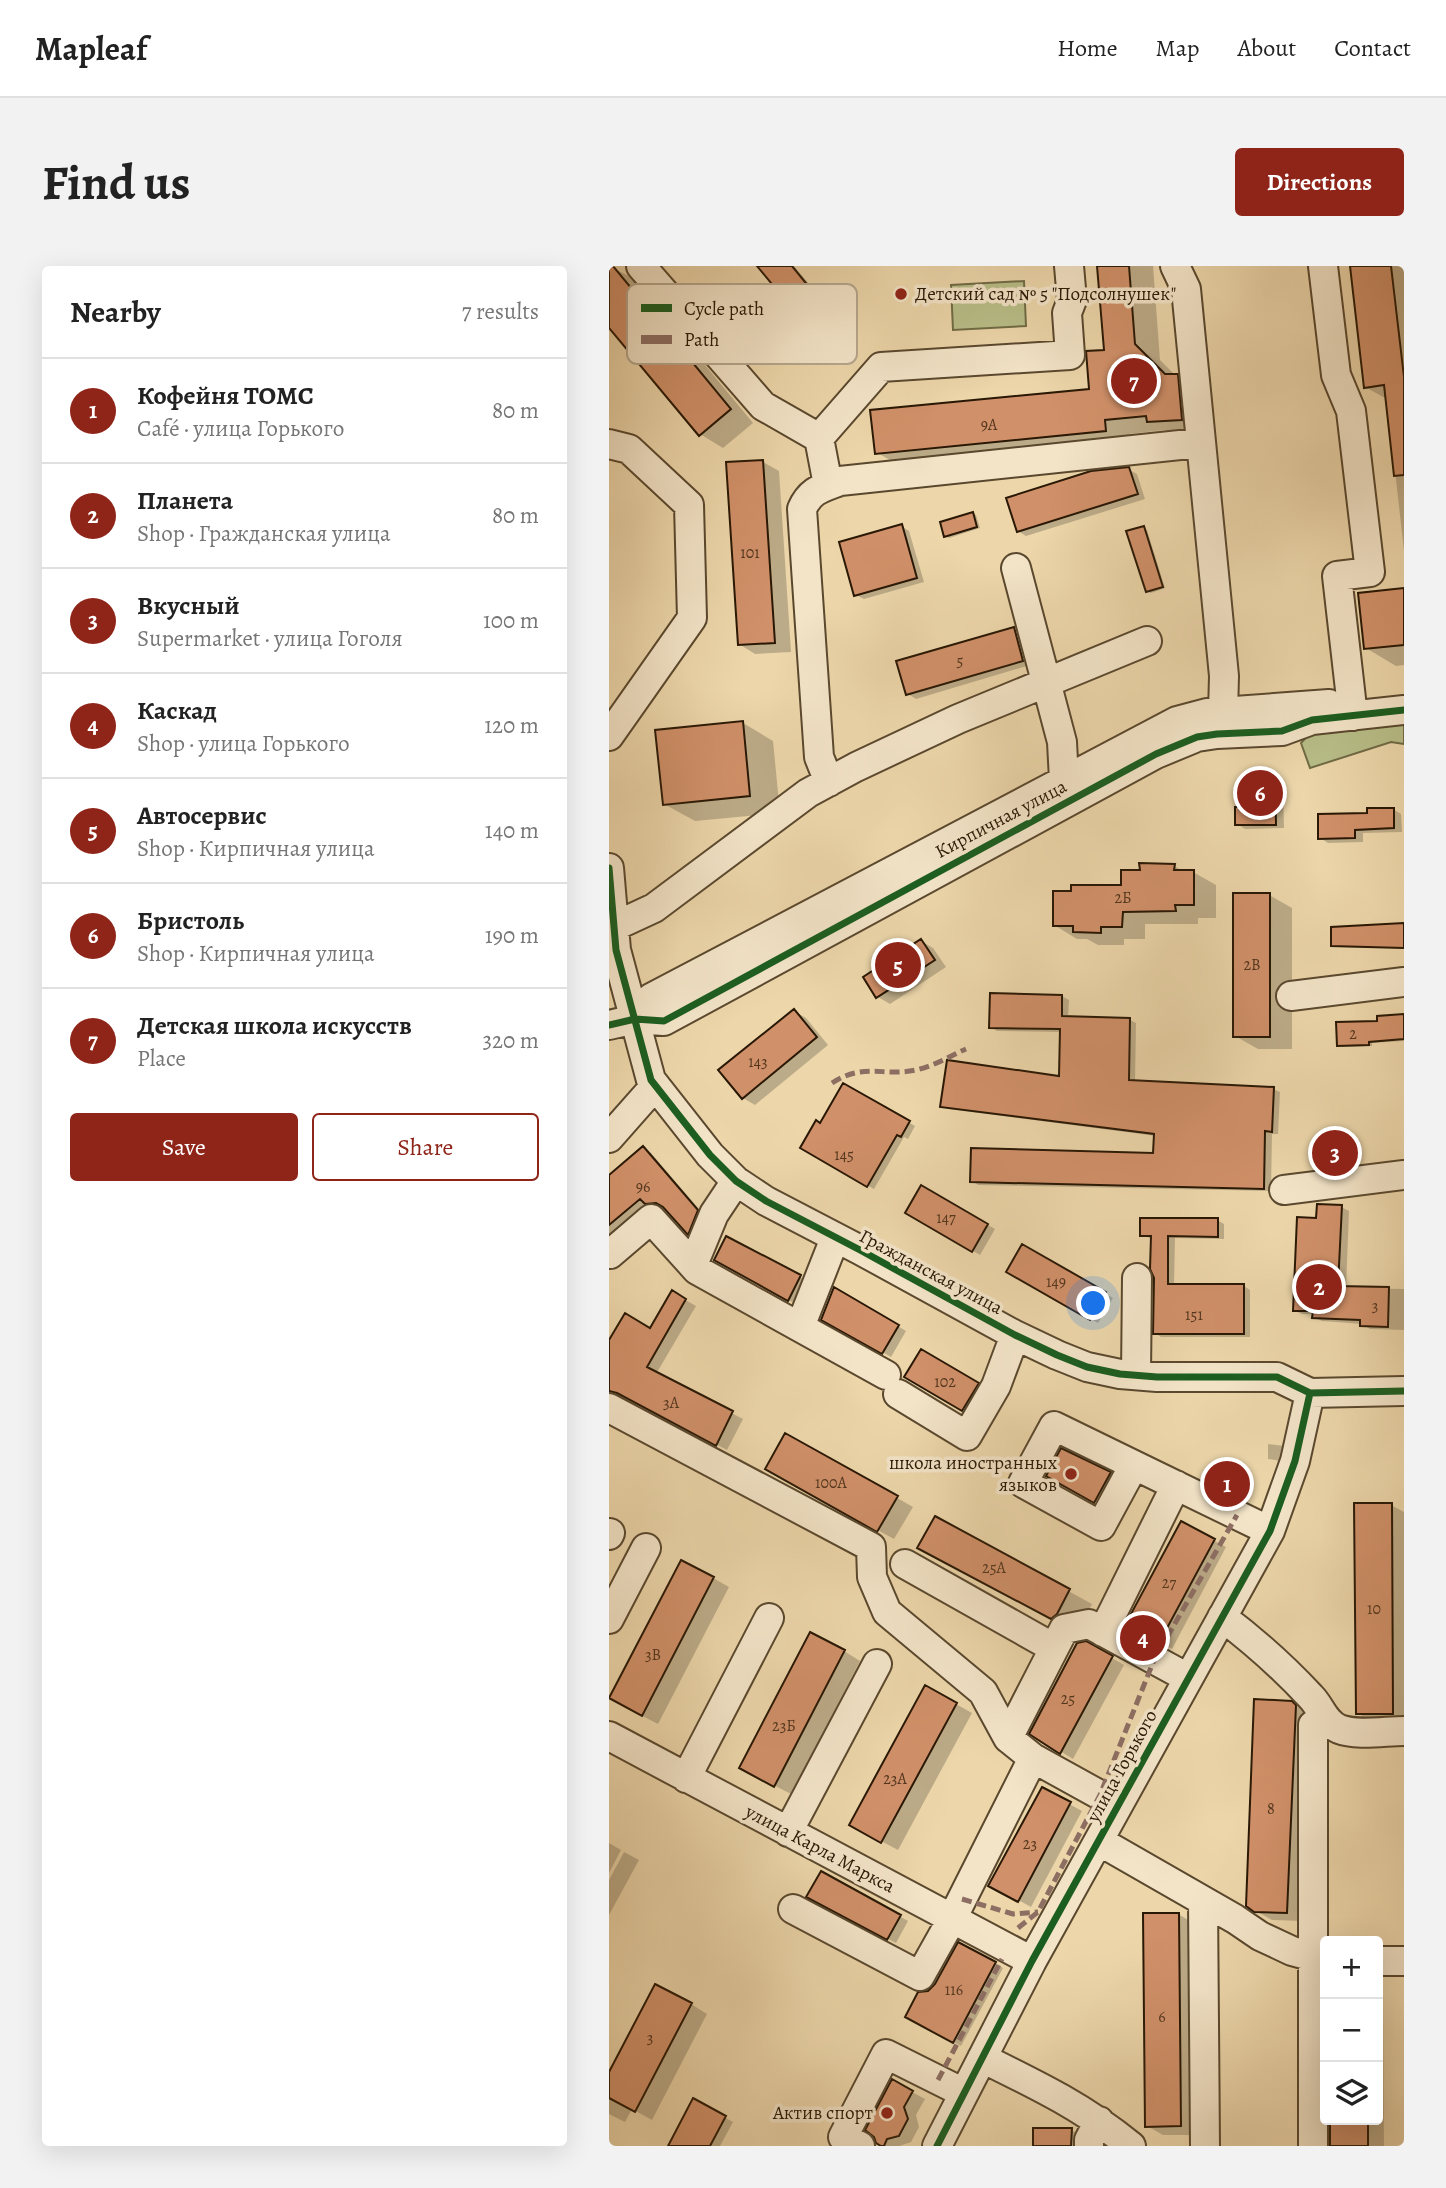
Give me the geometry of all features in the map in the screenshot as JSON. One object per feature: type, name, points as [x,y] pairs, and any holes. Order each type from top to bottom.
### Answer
[{"type":"street","points":[[641,266],[657,284]]},
{"type":"street","points":[[819,438],[881,367],[1070,355],[1067,313],[1072,300],[1069,266]]},
{"type":"street","points":[[1175,266],[1186,289],[1199,443],[1224,676],[1223,713]]},
{"type":"street","points":[[1323,266],[1336,375],[1351,411],[1370,572],[1337,576],[1352,709]]},
{"type":"street","points":[[726,364],[763,406],[819,438],[828,485]]},
{"type":"street","points":[[829,782],[819,757],[802,509],[807,498],[828,485],[841,481],[1199,443]]},
{"type":"street","points":[[609,444],[629,449],[689,505],[692,618],[609,736]]},
{"type":"street","points":[[1016,568],[1062,742],[1064,780]]},
{"type":"street","points":[[613,928],[654,908],[808,793],[958,719],[1147,641]]},
{"type":"street","name":"Кирпичная улица","points":[[616,1023],[664,1021],[1131,767],[1185,741],[1217,734],[1282,731],[1312,720],[1404,696]]},
{"type":"street","name":"Кирпичная улица","points":[[616,1023],[651,998],[1177,721],[1191,716],[1223,713],[1404,710]]},
{"type":"street","name":"Гражданская улица","points":[[609,868],[613,928],[623,980],[616,1023],[652,1084],[690,1133],[736,1181],[766,1201],[1015,1335],[1072,1362],[1103,1371],[1136,1375],[1277,1377],[1311,1393]]},
{"type":"street","points":[[1291,996],[1404,982]]},
{"type":"street","points":[[609,1138],[652,1084]]},
{"type":"street","points":[[1284,1190],[1404,1175]]},
{"type":"street","points":[[693,1265],[715,1214],[736,1181]]},
{"type":"street","points":[[610,1254],[651,1219],[698,1270],[800,1327],[893,1385],[967,1436],[996,1385],[1015,1335]]},
{"type":"street","points":[[800,1327],[835,1238]]},
{"type":"street","points":[[1136,1375],[1137,1278]]},
{"type":"street","points":[[1311,1393],[1404,1391]]},
{"type":"street","name":"улица Горького","points":[[937,2146],[1032,1961],[1270,1531],[1295,1461],[1311,1393]]},
{"type":"street","points":[[609,1408],[871,1547],[872,1577],[887,1612],[983,1692],[1008,1738],[1033,1758],[1118,1805]]},
{"type":"street","points":[[1134,1465],[1270,1531]]},
{"type":"street","points":[[1103,1632],[1176,1485]]},
{"type":"street","points":[[609,1619],[646,1548]]},
{"type":"street","points":[[905,1564],[1054,1648]]},
{"type":"street","points":[[1222,1617],[1255,1642],[1314,1699],[1324,1717],[1340,1729],[1360,1732],[1404,1731]]},
{"type":"street","points":[[687,1778],[769,1618]]},
{"type":"street","points":[[1008,1738],[1064,1629],[1089,1624],[1188,1678]]},
{"type":"street","points":[[788,1832],[877,1664]]},
{"type":"street","points":[[1313,2146],[1319,1958],[1313,1725],[1324,1717]]},
{"type":"street","name":"улица Карла Маркса","points":[[609,1736],[1032,1961]]},
{"type":"street","points":[[793,1909],[920,1976],[952,1919],[1033,1758]]},
{"type":"street","points":[[1099,1841],[1260,1936],[1292,1951],[1319,1958]]},
{"type":"street","points":[[1203,1901],[1205,2146]]},
{"type":"street","points":[[1383,1961],[1404,1961]]},
{"type":"street","points":[[860,2146],[843,2137],[886,2054],[964,2093]]},
{"type":"street","points":[[982,2058],[1063,2098],[1094,2133],[1131,2146]]},
{"type":"green space","points":[[1024,281],[1026,326],[953,330],[951,285]]},
{"type":"green space","points":[[1404,723],[1404,744],[1391,742],[1310,768],[1301,743],[1311,732]]},
{"type":"building","points":[[609,266],[613,266],[628,284],[627,350],[609,328]]},
{"type":"building","points":[[757,266],[792,266],[807,284],[772,284]]},
{"type":"building","points":[[1097,266],[1129,266],[1135,344],[1165,374],[1178,374],[1182,420],[1147,422],[1146,416],[1105,420],[1106,431],[875,454],[870,410],[1089,389],[1086,351],[1104,350]]},
{"type":"building","points":[[1350,266],[1391,266],[1404,377],[1404,475],[1394,476],[1384,385],[1364,388]]},
{"type":"building","points":[[639,364],[694,364],[731,409],[699,436]]},
{"type":"building","points":[[763,460],[775,643],[738,645],[726,462]]},
{"type":"building","points":[[1129,467],[1138,494],[1017,532],[1006,498],[1091,471]]},
{"type":"building","points":[[973,512],[977,527],[944,537],[940,522]]},
{"type":"building","points":[[902,524],[917,578],[854,596],[839,542]]},
{"type":"building","points":[[1144,526],[1163,587],[1146,592],[1126,531]]},
{"type":"building","points":[[1404,588],[1404,645],[1364,649],[1358,593]]},
{"type":"building","points":[[1014,627],[1023,661],[906,695],[896,661]]},
{"type":"building","points":[[743,721],[750,796],[663,805],[655,730]]},
{"type":"building","points":[[1275,778],[1276,825],[1235,825],[1235,807],[1239,807],[1239,779]]},
{"type":"building","points":[[1367,808],[1394,808],[1394,828],[1355,830],[1355,838],[1318,839],[1318,814],[1367,813]]},
{"type":"building","points":[[1139,863],[1175,864],[1174,870],[1194,870],[1194,905],[1175,905],[1176,911],[1123,912],[1122,927],[1101,927],[1101,933],[1073,932],[1073,926],[1053,926],[1053,891],[1071,891],[1071,885],[1121,885],[1121,870],[1140,870]]},
{"type":"building","points":[[1233,893],[1270,893],[1270,1037],[1233,1037]]},
{"type":"building","points":[[1404,923],[1404,948],[1331,946],[1331,927]]},
{"type":"building","points":[[921,939],[935,960],[876,998],[863,977]]},
{"type":"building","points":[[990,993],[1062,995],[1062,1016],[1130,1018],[1129,1080],[1274,1087],[1272,1132],[1265,1131],[1264,1189],[970,1182],[971,1148],[1153,1153],[1154,1134],[940,1107],[947,1060],[1059,1076],[1060,1029],[989,1028]]},
{"type":"building","points":[[794,1009],[817,1037],[742,1099],[718,1070]]},
{"type":"building","points":[[1404,1014],[1404,1039],[1369,1042],[1369,1045],[1337,1046],[1336,1022],[1377,1021],[1377,1016]]},
{"type":"building","points":[[843,1083],[910,1121],[901,1137],[897,1135],[867,1187],[800,1148],[816,1120],[820,1123]]},
{"type":"building","points":[[1352,1141],[1355,1162],[1318,1166],[1316,1144]]},
{"type":"building","points":[[643,1146],[698,1210],[688,1235],[663,1207],[656,1203],[645,1204],[640,1199],[609,1225],[609,1175]]},
{"type":"building","points":[[921,1185],[988,1224],[972,1252],[905,1213]]},
{"type":"building","points":[[1317,1204],[1342,1205],[1338,1286],[1389,1287],[1388,1327],[1360,1326],[1360,1320],[1312,1318],[1313,1311],[1293,1311],[1297,1217],[1316,1218]]},
{"type":"building","points":[[1140,1218],[1218,1218],[1218,1237],[1168,1236],[1168,1284],[1244,1284],[1244,1334],[1153,1334],[1154,1278],[1150,1269],[1151,1236],[1140,1236]]},
{"type":"building","points":[[726,1236],[801,1275],[788,1301],[714,1260]]},
{"type":"building","points":[[1022,1244],[1106,1292],[1090,1320],[1006,1272]]},
{"type":"building","points":[[834,1287],[899,1325],[882,1354],[821,1320]]},
{"type":"building","points":[[672,1290],[686,1299],[647,1367],[733,1411],[716,1446],[609,1391],[609,1340],[625,1313],[650,1328]]},
{"type":"building","points":[[921,1349],[979,1383],[962,1411],[904,1377]]},
{"type":"building","points":[[785,1433],[898,1496],[877,1532],[765,1469]]},
{"type":"building","points":[[1061,1448],[1111,1472],[1094,1503],[1046,1476]]},
{"type":"building","points":[[1223,1461],[1248,1475],[1236,1496],[1211,1484]]},
{"type":"building","points":[[1354,1503],[1392,1503],[1393,1714],[1356,1714]]},
{"type":"building","points":[[935,1516],[1070,1589],[1057,1614],[1051,1619],[917,1548]]},
{"type":"building","points":[[1181,1521],[1215,1539],[1159,1643],[1125,1625]]},
{"type":"building","points":[[681,1560],[714,1577],[642,1716],[609,1698]]},
{"type":"building","points":[[810,1632],[845,1650],[774,1787],[739,1768]]},
{"type":"building","points":[[1086,1641],[1113,1656],[1060,1754],[1029,1734],[1077,1643]]},
{"type":"building","points":[[925,1685],[957,1703],[881,1843],[849,1825]]},
{"type":"building","points":[[1254,1699],[1292,1701],[1296,1705],[1287,1913],[1254,1912],[1246,1906]]},
{"type":"building","points":[[1042,1787],[1071,1802],[1018,1902],[988,1886]]},
{"type":"building","points":[[821,1871],[901,1915],[887,1940],[806,1897]]},
{"type":"building","points":[[1143,1913],[1179,1913],[1181,2126],[1145,2127]]},
{"type":"building","points":[[958,1942],[996,1962],[953,2043],[905,2017],[918,1992],[928,1991],[935,1984]]},
{"type":"building","points":[[655,1984],[692,2003],[635,2112],[609,2098],[609,2072]]},
{"type":"building","name":"Актив спорт","points":[[892,2079],[913,2091],[904,2107],[908,2119],[899,2136],[887,2139],[884,2146],[881,2146],[865,2130]]},
{"type":"building","points":[[693,2098],[726,2116],[710,2146],[668,2146]]},
{"type":"building","points":[[1330,2125],[1368,2125],[1368,2146],[1330,2146]]},
{"type":"building","points":[[1033,2128],[1072,2128],[1071,2146],[1033,2146]]},
{"type":"marked path","points":[[832,1083],[854,1073],[916,1070],[966,1049]]},
{"type":"marked path","points":[[1018,1928],[1038,1912],[1100,1795],[1154,1660],[1237,1515]]},
{"type":"marked path","points":[[962,1899],[1013,1914],[1038,1912]]},
{"type":"marked path","points":[[938,2080],[1002,1959]]},
{"type":"cycle path","points":[[609,1025],[635,1019],[664,1021],[1156,754],[1197,737],[1282,731],[1312,720],[1404,710]]},
{"type":"cycle path","points":[[609,868],[616,950],[651,1080],[710,1155],[736,1181],[766,1201],[1015,1335],[1087,1367],[1120,1374],[1157,1377],[1277,1377],[1310,1393],[1404,1391]]},
{"type":"cycle path","points":[[937,2146],[1032,1961],[1270,1531],[1295,1461],[1310,1393]]},
{"type":"place","name":"Детский сад № 5 \"Подсолнушек\"","points":[[901,294]]},
{"type":"place","name":"Детская школа искусств","points":[[1134,381]]},
{"type":"place","name":"Бристоль","points":[[1260,793]]},
{"type":"place","name":"Автосервис","points":[[898,965]]},
{"type":"place","name":"Вкусный","points":[[1335,1153]]},
{"type":"place","name":"Планета","points":[[1319,1287]]},
{"type":"place","name":"школа иностранных языков","points":[[1071,1474]]},
{"type":"place","name":"Кофейня ТОМС","points":[[1227,1484]]},
{"type":"place","name":"Каскад","points":[[1143,1638]]},
{"type":"place","name":"Актив спорт","points":[[887,2113]]}]
